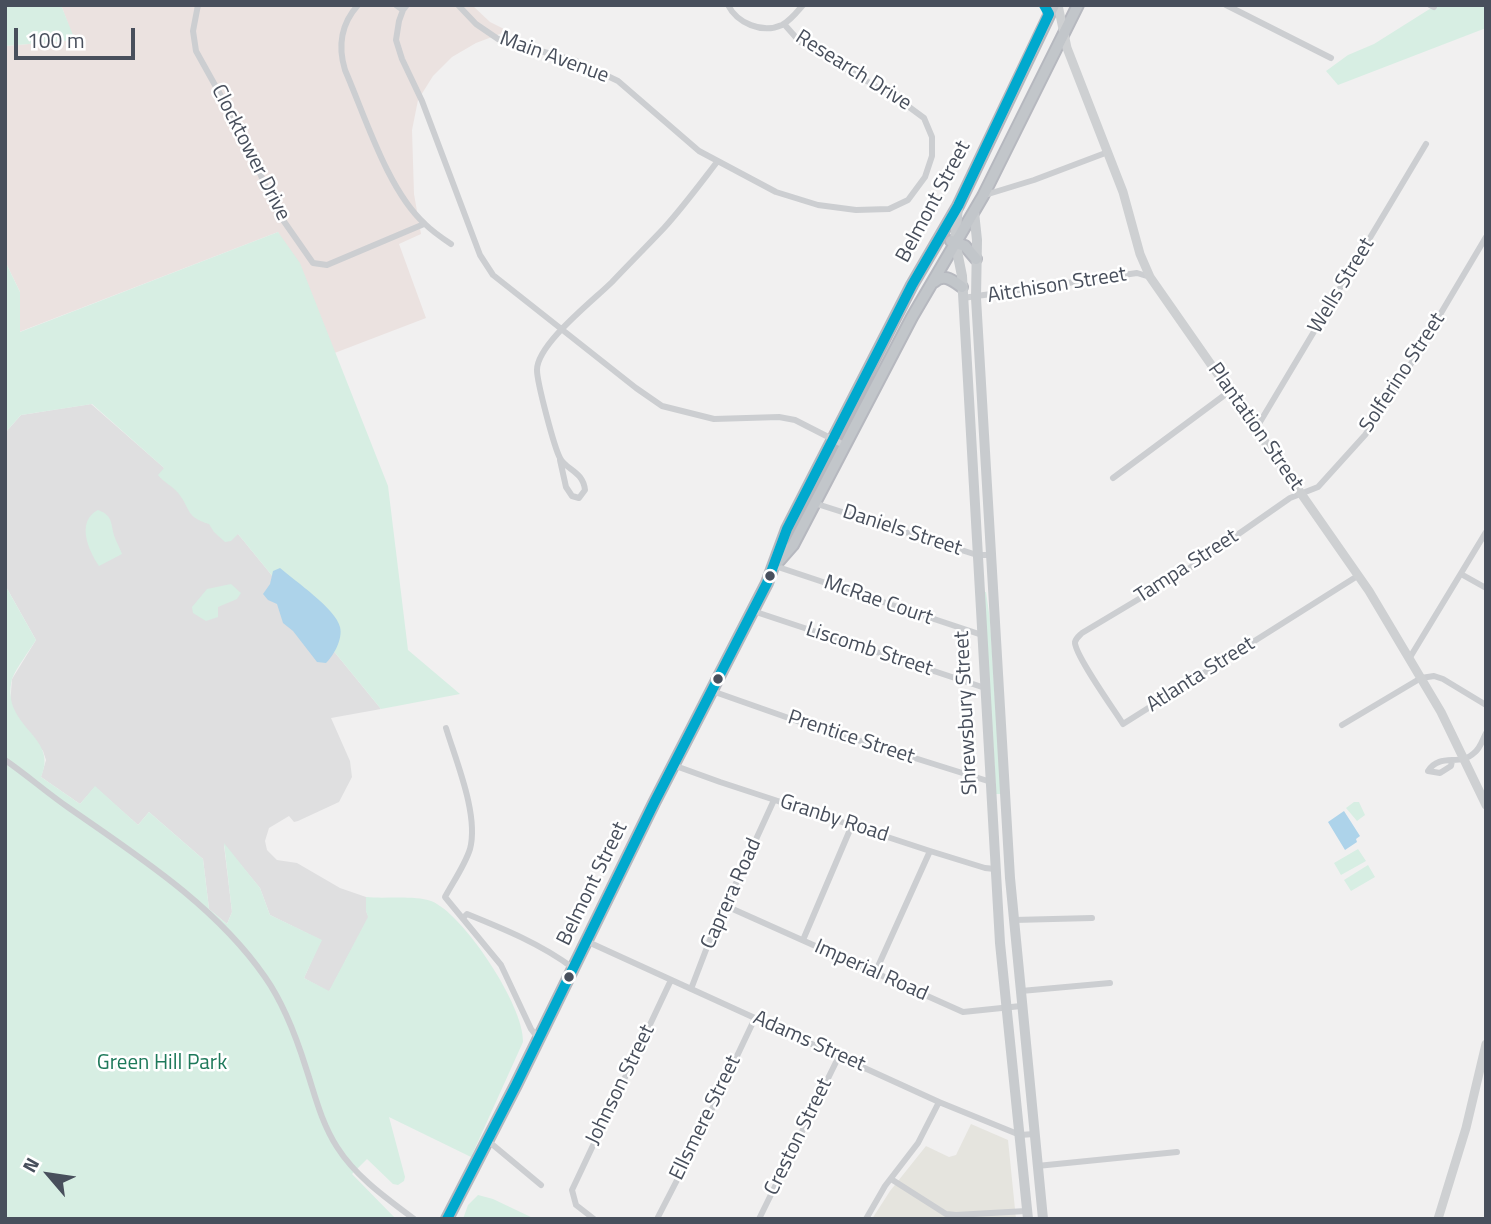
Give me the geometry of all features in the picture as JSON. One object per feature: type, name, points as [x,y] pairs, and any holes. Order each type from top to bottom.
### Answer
[{"type":"highway","name":"Belmont Street","points":[[775,566],[793,545],[929,286],[983,196],[1078,5]]},
{"type":"highway","name":"Belmont Street","points":[[447,1219],[673,765],[753,611],[775,566],[787,529],[936,240],[958,206],[1051,8]]},
{"type":"highway","points":[[936,240],[954,241],[965,246],[976,259]]},
{"type":"highway","points":[[929,286],[942,277],[948,278],[962,293]]},
{"type":"main road","name":"Plantation Street","points":[[1051,8],[1124,192],[1140,254],[1150,277],[1359,575],[1447,722],[1486,805]]},
{"type":"main road","name":"Shrewsbury Street","points":[[958,206],[954,241],[962,276],[995,869],[1027,1215]]},
{"type":"main road","name":"Shrewsbury Street","points":[[974,212],[977,240],[976,298],[1014,920],[1042,1219]]},
{"type":"main road","points":[[1438,1219],[1469,1120],[1486,1044]]},
{"type":"street","name":"Clocktower Drive","points":[[198,5],[192,30],[196,51],[245,139],[276,210],[313,262],[327,265],[424,224]]},
{"type":"street","points":[[358,5],[344,27],[341,41],[345,70],[402,197],[424,224],[451,244]]},
{"type":"street","points":[[396,5],[405,8],[399,21],[396,40],[402,59],[422,101],[480,255],[492,275],[662,406],[714,419],[779,417],[795,420],[844,445]]},
{"type":"street","name":"Main Avenue","points":[[458,5],[476,24],[498,39],[576,61],[618,81],[699,151],[717,162]]},
{"type":"street","name":"Research Drive","points":[[728,5],[736,18],[749,25],[769,27],[784,24],[803,5]]},
{"type":"street","points":[[1226,5],[1331,58]]},
{"type":"street","name":"Research Drive","points":[[717,162],[787,196],[818,205],[858,210],[879,210],[902,204],[913,195],[928,171],[932,156],[932,137],[927,124],[917,112],[800,42],[784,24]]},
{"type":"street","name":"Wells Street","points":[[1257,427],[1426,144]]},
{"type":"street","points":[[983,196],[1108,152]]},
{"type":"street","points":[[560,460],[583,480],[585,490],[579,498],[568,491],[537,371],[545,351],[573,316],[603,290],[666,226],[717,162]]},
{"type":"street","name":"Solferino Street","points":[[1303,494],[1318,487],[1369,429],[1411,366],[1486,237]]},
{"type":"street","name":"Aitchison Street","points":[[962,293],[976,298],[1137,274],[1150,277]]},
{"type":"street","points":[[1114,478],[1230,391]]},
{"type":"street","name":"Tampa Street","points":[[1075,643],[1082,633],[1184,572],[1290,498],[1303,494]]},
{"type":"street","name":"Daniels Street","points":[[814,503],[977,555],[992,555]]},
{"type":"street","points":[[1409,659],[1486,532]]},
{"type":"street","name":"McRae Court","points":[[775,566],[982,635]]},
{"type":"street","points":[[1461,574],[1486,588]]},
{"type":"street","name":"Atlanta Street","points":[[1075,643],[1084,663],[1123,724],[1359,575]]},
{"type":"street","name":"Liscomb Street","points":[[753,611],[985,688]]},
{"type":"street","points":[[1342,725],[1421,678],[1434,676],[1486,705]]},
{"type":"street","name":"Prentice Street","points":[[712,691],[800,722],[991,782]]},
{"type":"street","points":[[446,728],[472,818],[470,851],[445,897],[501,965],[531,1029],[538,1038]]},
{"type":"street","points":[[1452,761],[1476,752],[1486,733]]},
{"type":"street","points":[[5,760],[139,856],[199,906],[242,948],[266,979],[284,1011],[321,1116],[338,1149],[369,1183],[414,1219]]},
{"type":"street","name":"Granby Road","points":[[673,765],[930,851],[995,869]]},
{"type":"street","name":"Caprera Road","points":[[691,989],[774,800]]},
{"type":"street","points":[[803,940],[852,825]]},
{"type":"street","points":[[875,973],[930,851]]},
{"type":"street","name":"Imperial Road","points":[[726,906],[963,1012],[1021,1006]]},
{"type":"street","points":[[463,918],[467,914],[521,937],[558,956],[573,968]]},
{"type":"street","points":[[1014,920],[1092,918]]},
{"type":"street","name":"Adams Street","points":[[586,942],[939,1102],[1020,1135],[1034,1134]]},
{"type":"street","name":"Johnson Street","points":[[594,1219],[576,1205],[572,1190],[671,980]]},
{"type":"street","points":[[1020,992],[1110,983]]},
{"type":"street","name":"Ellsmere Street","points":[[657,1219],[755,1018]]},
{"type":"street","name":"Creston Street","points":[[759,1219],[839,1056]]},
{"type":"street","points":[[866,1219],[918,1143],[939,1102]]},
{"type":"street","points":[[487,1140],[541,1185]]},
{"type":"street","points":[[1037,1166],[1177,1152]]},
{"type":"street","points":[[891,1179],[946,1216],[1027,1215]]},
{"type":"shaded area","points":[[61,5],[472,5],[490,22],[508,31],[476,43],[452,57],[433,76],[418,100],[412,130],[414,194],[421,234],[399,244],[426,318],[332,354],[278,232],[19,332],[20,292],[5,261],[5,46],[74,40]]},
{"type":"shaded area","points":[[91,404],[234,529],[381,709],[331,718],[350,761],[352,777],[339,802],[298,821],[294,822],[289,816],[269,828],[265,841],[267,850],[277,860],[297,863],[340,888],[366,897],[369,917],[329,992],[304,978],[321,940],[270,915],[260,888],[224,845],[232,912],[227,924],[209,909],[203,859],[149,812],[138,825],[95,787],[80,804],[41,777],[46,760],[43,751],[14,718],[10,705],[12,679],[36,640],[5,585],[5,433],[21,415]]},
{"type":"shaded area","points":[[971,1124],[1008,1140],[1016,1219],[872,1219],[890,1191],[926,1146],[949,1157],[956,1155]]},
{"type":"green space","points":[[5,5],[61,5],[75,40],[5,46]]},
{"type":"green space","points":[[1436,5],[1486,5],[1486,28],[1338,85],[1326,71],[1348,55],[1374,44]]},
{"type":"green space","points":[[278,232],[300,263],[388,486],[408,650],[460,694],[381,709],[238,534],[231,541],[225,542],[209,524],[193,516],[179,494],[158,475],[164,468],[92,404],[21,415],[5,433],[5,261],[20,292],[20,332]]},
{"type":"green space","points":[[98,510],[111,521],[122,554],[99,566],[86,536],[87,521]]},
{"type":"green space","points":[[231,584],[241,593],[237,599],[218,607],[218,617],[206,621],[193,613],[192,607],[207,589]]},
{"type":"green space","name":"Green Hill Park","points":[[5,585],[36,640],[12,679],[11,696],[14,709],[43,751],[45,763],[41,777],[80,804],[95,786],[138,825],[149,812],[203,859],[209,909],[227,924],[232,912],[224,843],[260,888],[270,915],[322,940],[304,978],[329,991],[368,917],[366,897],[431,901],[459,923],[490,963],[514,1007],[523,1042],[471,1157],[389,1117],[404,1181],[398,1185],[393,1184],[367,1159],[352,1174],[396,1219],[5,1219]]},
{"type":"green space","points":[[984,592],[990,620],[1001,794],[996,794]]},
{"type":"green space","points":[[1359,802],[1365,815],[1357,821],[1346,808]]},
{"type":"green space","points":[[1358,849],[1366,861],[1341,875],[1334,863]]},
{"type":"green space","points":[[1368,865],[1375,877],[1351,891],[1344,880]]},
{"type":"green space","points":[[478,1195],[493,1199],[535,1219],[463,1219],[468,1205]]},
{"type":"water","points":[[280,568],[323,604],[337,620],[341,632],[339,642],[326,663],[317,662],[293,631],[283,623],[277,604],[263,594],[270,584],[273,571]]},
{"type":"water","points":[[1344,811],[1360,836],[1356,839],[1357,842],[1345,850],[1328,822]]},
{"type":"transit line","points":[[447,1219],[767,583],[787,529],[912,285],[958,206],[1049,14],[1044,5]]}]
